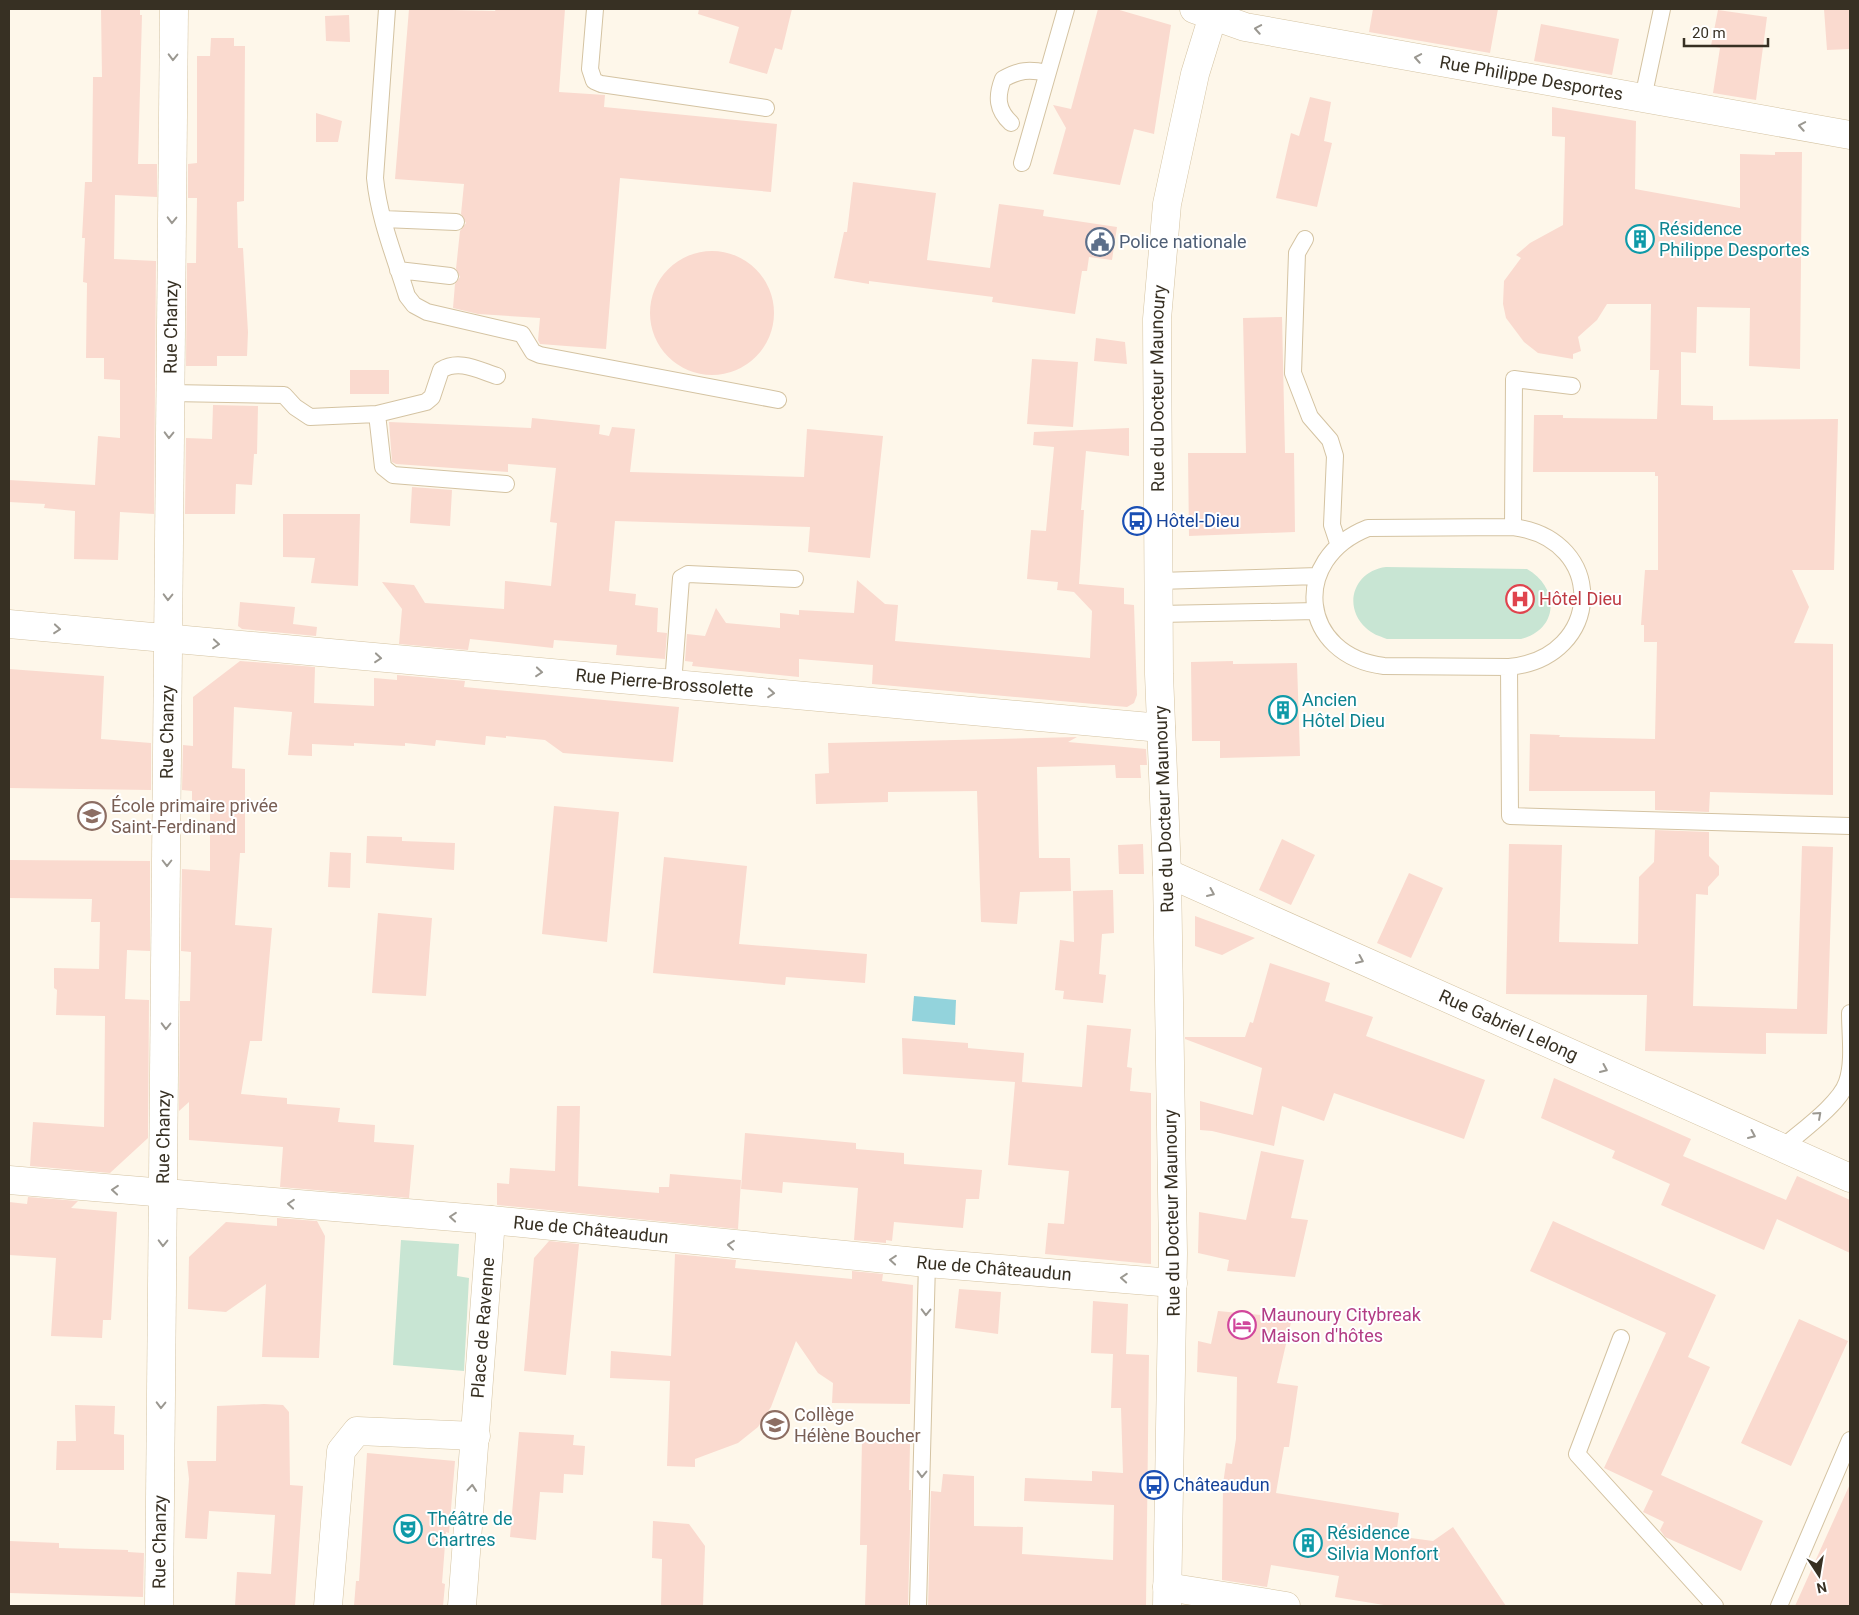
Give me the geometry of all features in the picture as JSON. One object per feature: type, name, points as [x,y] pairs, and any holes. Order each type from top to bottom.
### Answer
[{"type":"street","name":"Rue Chanzy","points":[[159,1606],[174,9]]},
{"type":"street","name":"Rue Philippe Desportes","points":[[1207,11],[1244,27],[1850,135]]},
{"type":"street","name":"Rue du Docteur Maunoury","points":[[1167,1597],[1173,1283],[1167,873],[1161,728],[1159,614],[1157,320],[1167,204],[1196,74],[1207,11]]},
{"type":"street","name":"Rue Pierre-Brossolette","points":[[9,624],[167,640],[1161,728]]},
{"type":"street","name":"Rue Gabriel Lelong","points":[[1167,873],[1850,1178]]},
{"type":"street","name":"Rue de Châteaudun","points":[[9,1180],[491,1220],[927,1263],[1173,1283]]},
{"type":"street","name":"Place de Ravenne","points":[[462,1606],[491,1220]]},
{"type":"street","points":[[328,1606],[340,1451],[357,1431],[476,1436]]},
{"type":"street","points":[[1167,1597],[1286,1606]]},
{"type":"lane","points":[[388,9],[375,171],[377,200],[406,296],[414,306],[426,312],[522,334],[534,352],[540,355],[778,400]]},
{"type":"lane","points":[[595,9],[590,69],[594,81],[601,84],[766,108]]},
{"type":"lane","points":[[1022,163],[1066,9]]},
{"type":"lane","points":[[1643,98],[1662,9]]},
{"type":"lane","points":[[1011,123],[1003,115],[997,102],[1003,79],[1016,72],[1028,69],[1047,73]]},
{"type":"lane","points":[[383,219],[456,222]]},
{"type":"lane","points":[[1305,239],[1297,253],[1293,373],[1310,417],[1330,440],[1335,456],[1332,525],[1338,543]]},
{"type":"lane","points":[[398,270],[450,276]]},
{"type":"lane","points":[[170,393],[284,395],[295,407],[310,417],[377,414],[426,402],[432,397],[441,370],[448,366],[458,364],[497,376]]},
{"type":"lane","points":[[1513,527],[1514,378],[1572,386]]},
{"type":"lane","points":[[377,414],[383,467],[387,473],[506,484]]},
{"type":"lane","points":[[1513,527],[1529,529],[1545,535],[1559,545],[1570,557],[1580,580],[1582,606],[1578,622],[1570,637],[1545,659],[1529,665],[1509,667],[1384,666],[1367,664],[1352,658],[1338,648],[1327,636],[1316,611],[1315,587],[1327,556],[1338,543],[1352,534],[1368,528],[1513,527]]},
{"type":"lane","points":[[673,684],[681,578],[688,574],[795,579]]},
{"type":"lane","points":[[1159,581],[1318,576]]},
{"type":"lane","points":[[1159,614],[1316,611]]},
{"type":"lane","points":[[1509,667],[1510,816],[1850,826]]},
{"type":"lane","points":[[1782,1148],[1841,1095],[1847,1082],[1850,1063],[1850,1013]]},
{"type":"lane","points":[[918,1606],[927,1263]]},
{"type":"lane","points":[[1620,1338],[1577,1454],[1715,1606]]},
{"type":"lane","points":[[1779,1606],[1850,1440]]},
{"type":"green space","points":[[1386,567],[1527,569],[1538,577],[1545,586],[1551,607],[1543,626],[1534,634],[1521,639],[1387,639],[1366,628],[1354,610],[1353,600],[1359,582],[1366,575]]},
{"type":"green space","points":[[401,1240],[459,1244],[457,1276],[469,1278],[464,1371],[393,1365]]},
{"type":"water","points":[[914,996],[956,1000],[955,1025],[912,1021]]},
{"type":"building","points":[[101,9],[140,9],[140,15],[142,15],[138,164],[157,164],[157,197],[115,195],[114,259],[156,261],[154,514],[120,512],[118,560],[74,559],[75,511],[44,508],[45,504],[9,502],[9,480],[95,485],[98,436],[120,438],[120,380],[104,379],[104,358],[86,358],[87,283],[83,282],[85,238],[82,238],[85,182],[92,182],[93,77],[102,77]]},
{"type":"building","points":[[409,9],[495,11],[496,9],[565,9],[559,92],[605,95],[604,107],[777,124],[771,192],[620,178],[606,349],[540,344],[538,340],[540,318],[478,314],[453,308],[455,284],[460,277],[456,269],[460,231],[466,223],[461,214],[464,184],[395,179]]},
{"type":"building","points":[[699,9],[792,9],[782,50],[775,48],[767,74],[729,63],[739,27],[698,14]]},
{"type":"building","points":[[1098,9],[1116,9],[1171,25],[1154,134],[1134,129],[1120,185],[1053,174],[1066,128],[1053,105],[1071,109]]},
{"type":"building","points":[[1373,9],[1498,9],[1490,53],[1369,32]]},
{"type":"building","points":[[1824,9],[1850,9],[1850,49],[1827,50]]},
{"type":"building","points":[[1718,10],[1767,17],[1756,100],[1713,93],[1720,48],[1711,46]]},
{"type":"building","points":[[349,15],[350,42],[326,41],[325,16]]},
{"type":"building","points":[[1541,24],[1619,39],[1612,75],[1534,61]]},
{"type":"building","points":[[211,38],[234,38],[234,46],[245,46],[244,201],[237,202],[238,248],[243,248],[248,332],[247,356],[217,356],[217,366],[186,366],[187,263],[196,263],[197,198],[188,198],[188,164],[197,163],[197,56],[210,56]]},
{"type":"building","points":[[1310,97],[1331,102],[1324,141],[1332,143],[1317,207],[1276,198],[1291,133],[1299,136]]},
{"type":"building","points":[[1552,107],[1636,121],[1635,189],[1740,208],[1740,154],[1775,155],[1775,152],[1802,152],[1800,369],[1749,366],[1750,308],[1697,307],[1696,353],[1681,352],[1681,405],[1713,406],[1713,420],[1838,419],[1834,570],[1792,570],[1809,607],[1794,643],[1833,644],[1833,795],[1710,792],[1709,812],[1655,810],[1655,791],[1529,791],[1530,734],[1560,735],[1559,737],[1655,739],[1657,642],[1644,642],[1644,625],[1641,625],[1645,570],[1658,570],[1658,476],[1655,476],[1655,472],[1533,472],[1534,415],[1563,415],[1563,418],[1657,419],[1659,370],[1650,370],[1651,304],[1607,304],[1597,320],[1578,337],[1581,351],[1573,354],[1573,359],[1538,353],[1524,342],[1506,318],[1503,304],[1504,281],[1521,258],[1516,255],[1530,243],[1563,225],[1565,137],[1552,136]]},
{"type":"building","points":[[316,113],[342,121],[338,142],[316,142]]},
{"type":"building","points":[[853,182],[936,193],[927,260],[990,268],[999,204],[1044,210],[1043,216],[1117,227],[1112,260],[1089,257],[1087,271],[1082,271],[1075,314],[992,302],[993,297],[869,281],[869,284],[834,278],[844,232],[847,232]]},
{"type":"building","points":[[712,251],[736,256],[756,269],[769,289],[774,313],[769,337],[756,357],[736,370],[712,375],[688,370],[668,357],[655,337],[650,313],[655,289],[668,269],[688,256]]},
{"type":"building","points":[[1282,317],[1285,453],[1294,453],[1295,532],[1189,536],[1188,453],[1246,453],[1243,318]]},
{"type":"building","points":[[1096,338],[1125,342],[1127,364],[1094,361]]},
{"type":"building","points":[[1032,359],[1078,362],[1073,427],[1027,424]]},
{"type":"building","points":[[350,370],[389,370],[389,394],[350,394]]},
{"type":"building","points":[[213,405],[258,406],[257,454],[254,454],[252,485],[236,484],[235,514],[185,514],[186,438],[212,439]]},
{"type":"building","points":[[532,418],[600,425],[599,434],[609,436],[612,427],[635,429],[630,472],[804,477],[807,429],[883,436],[870,558],[808,552],[810,527],[615,521],[609,591],[636,594],[635,605],[658,608],[657,632],[667,633],[665,659],[616,655],[617,645],[554,640],[553,648],[470,639],[468,650],[399,644],[402,609],[382,582],[414,585],[425,603],[504,609],[505,581],[551,586],[557,523],[550,522],[556,468],[508,464],[508,472],[396,464],[392,462],[389,422],[531,428]]},
{"type":"building","points":[[1129,428],[1129,456],[1086,451],[1081,510],[1084,510],[1079,584],[1124,588],[1124,604],[1134,605],[1137,695],[1134,703],[1127,707],[872,684],[873,665],[799,659],[799,677],[692,666],[693,662],[685,661],[687,634],[705,636],[716,608],[726,623],[780,628],[780,613],[799,615],[799,610],[854,613],[857,580],[885,604],[898,605],[895,641],[1090,658],[1092,611],[1074,592],[1057,590],[1058,582],[1027,579],[1031,530],[1046,531],[1054,447],[1033,445],[1034,432]]},
{"type":"building","points":[[412,487],[452,490],[450,526],[410,523]]},
{"type":"building","points":[[283,514],[360,514],[358,586],[311,583],[315,558],[283,557]]},
{"type":"building","points":[[240,602],[295,607],[293,624],[317,627],[316,636],[242,629],[238,626]]},
{"type":"building","points":[[240,661],[315,667],[314,703],[374,706],[374,678],[397,680],[397,675],[465,681],[464,687],[679,707],[673,762],[563,753],[545,740],[506,736],[506,738],[486,736],[485,745],[436,740],[435,746],[405,743],[405,746],[354,743],[354,746],[312,744],[312,756],[288,755],[292,712],[234,707],[232,768],[245,769],[245,853],[240,853],[235,925],[272,928],[262,1041],[250,1041],[241,1094],[287,1098],[287,1104],[340,1108],[338,1122],[375,1125],[374,1142],[414,1145],[409,1198],[280,1187],[283,1147],[189,1140],[189,1102],[179,1111],[180,1001],[190,1001],[191,952],[181,951],[182,869],[210,871],[210,808],[192,807],[192,791],[182,790],[183,745],[193,746],[193,697]]},
{"type":"building","name":"Ancien Hôtel Dieu","points":[[1233,661],[1233,664],[1297,663],[1300,756],[1220,758],[1220,741],[1192,741],[1191,662]]},
{"type":"building","points":[[9,669],[104,676],[101,739],[151,743],[151,790],[9,788]]},
{"type":"building","points":[[1077,737],[1068,742],[1146,749],[1147,765],[1140,765],[1141,778],[1116,778],[1115,765],[1037,767],[1039,858],[1070,858],[1071,891],[1020,892],[1017,924],[981,922],[977,791],[888,792],[888,802],[816,804],[815,774],[829,773],[828,743]]},
{"type":"building","points":[[554,806],[619,812],[607,942],[542,934]]},
{"type":"building","points":[[1655,830],[1709,832],[1709,856],[1719,866],[1719,875],[1708,887],[1708,895],[1696,894],[1693,1006],[1797,1009],[1802,846],[1833,847],[1827,1034],[1766,1033],[1766,1054],[1645,1051],[1647,995],[1506,994],[1509,844],[1562,845],[1559,942],[1638,944],[1639,877],[1654,862]]},
{"type":"building","points":[[367,836],[402,837],[402,841],[455,843],[454,870],[366,863]]},
{"type":"building","points":[[1282,839],[1315,855],[1291,905],[1259,890]]},
{"type":"building","points":[[1143,844],[1144,874],[1119,874],[1118,845]]},
{"type":"building","points":[[330,852],[351,853],[350,888],[328,887]]},
{"type":"building","points":[[664,857],[747,866],[739,944],[867,954],[865,983],[786,977],[785,985],[653,973]]},
{"type":"building","points":[[9,860],[150,861],[150,951],[127,950],[125,999],[149,1000],[148,1138],[110,1173],[30,1166],[33,1122],[104,1127],[105,1016],[56,1015],[57,990],[54,988],[54,968],[99,969],[100,922],[91,922],[92,899],[9,898]]},
{"type":"building","points":[[1409,873],[1443,888],[1411,958],[1377,943]]},
{"type":"building","points":[[1113,890],[1114,933],[1102,934],[1099,974],[1106,975],[1103,1003],[1063,999],[1064,991],[1055,990],[1060,940],[1074,942],[1073,891]]},
{"type":"building","points":[[378,913],[432,918],[426,996],[372,993]]},
{"type":"building","points":[[1195,916],[1255,938],[1222,955],[1195,946]]},
{"type":"building","points":[[1270,963],[1330,983],[1325,1001],[1373,1017],[1366,1036],[1485,1080],[1464,1139],[1334,1093],[1324,1121],[1282,1106],[1274,1146],[1212,1131],[1200,1130],[1200,1101],[1253,1115],[1262,1068],[1185,1039],[1185,1037],[1245,1037],[1250,1022],[1253,1023]]},
{"type":"building","points":[[1087,1025],[1131,1029],[1127,1067],[1132,1068],[1130,1091],[1151,1093],[1151,1264],[1045,1254],[1048,1223],[1064,1224],[1069,1171],[1008,1165],[1015,1082],[903,1074],[902,1038],[968,1043],[968,1048],[1024,1053],[1022,1082],[1082,1087]]},
{"type":"building","points":[[1554,1078],[1691,1139],[1683,1156],[1786,1200],[1797,1176],[1850,1200],[1850,1253],[1777,1219],[1764,1250],[1661,1205],[1670,1184],[1612,1158],[1615,1151],[1541,1118]]},
{"type":"building","points":[[557,1106],[580,1106],[578,1186],[659,1193],[659,1187],[669,1187],[670,1174],[741,1180],[738,1229],[497,1205],[497,1183],[509,1184],[510,1168],[555,1171]]},
{"type":"building","points":[[745,1133],[856,1143],[856,1149],[904,1153],[904,1164],[982,1170],[979,1199],[966,1199],[963,1228],[894,1222],[892,1241],[886,1240],[886,1243],[854,1240],[858,1188],[783,1182],[782,1193],[741,1189]]},
{"type":"building","points":[[1261,1151],[1304,1160],[1291,1218],[1308,1220],[1295,1277],[1227,1271],[1229,1260],[1198,1253],[1199,1212],[1246,1220]]},
{"type":"building","points":[[28,1197],[78,1201],[71,1208],[117,1212],[111,1320],[103,1320],[102,1338],[51,1336],[56,1258],[9,1255],[9,1202],[27,1204]]},
{"type":"building","points":[[277,1218],[317,1221],[325,1236],[319,1358],[262,1357],[266,1284],[226,1312],[188,1309],[189,1257],[226,1222],[277,1226]]},
{"type":"building","points":[[1553,1221],[1716,1295],[1688,1357],[1710,1367],[1661,1475],[1763,1521],[1741,1571],[1665,1537],[1660,1530],[1664,1522],[1643,1512],[1653,1491],[1604,1468],[1666,1333],[1530,1271]]},
{"type":"building","points":[[549,1241],[579,1244],[566,1375],[524,1371],[534,1258]]},
{"type":"building","points":[[675,1254],[736,1260],[735,1268],[852,1279],[852,1271],[883,1274],[882,1281],[913,1285],[910,1404],[832,1403],[833,1383],[818,1373],[796,1341],[771,1407],[758,1427],[738,1443],[695,1459],[695,1467],[667,1466],[670,1381],[610,1378],[611,1351],[671,1356]]},
{"type":"building","points":[[959,1289],[1001,1292],[998,1334],[955,1328]]},
{"type":"building","points":[[1093,1301],[1128,1304],[1126,1354],[1149,1355],[1146,1606],[928,1606],[931,1491],[941,1492],[943,1474],[974,1476],[974,1526],[1023,1527],[1022,1554],[1113,1560],[1114,1505],[1024,1501],[1025,1478],[1092,1481],[1092,1471],[1123,1473],[1121,1408],[1111,1408],[1113,1354],[1091,1353]]},
{"type":"building","points":[[1218,1311],[1292,1318],[1277,1383],[1298,1386],[1289,1447],[1284,1447],[1276,1493],[1399,1513],[1396,1536],[1433,1541],[1453,1527],[1506,1606],[1390,1606],[1335,1597],[1339,1576],[1271,1565],[1267,1587],[1222,1580],[1223,1484],[1226,1463],[1232,1464],[1236,1439],[1237,1377],[1197,1372],[1198,1341],[1211,1344]]},
{"type":"building","points":[[1799,1319],[1848,1341],[1791,1466],[1741,1443]]},
{"type":"building","points":[[75,1405],[115,1406],[114,1434],[124,1435],[124,1470],[56,1470],[57,1441],[76,1441]]},
{"type":"building","points":[[283,1405],[289,1412],[290,1485],[303,1486],[295,1606],[235,1606],[237,1572],[271,1574],[275,1515],[209,1511],[207,1539],[185,1538],[189,1479],[187,1461],[216,1461],[217,1406]]},
{"type":"building","points":[[519,1432],[574,1435],[573,1445],[585,1446],[583,1475],[564,1474],[563,1493],[540,1492],[536,1540],[510,1537]]},
{"type":"building","points":[[862,1440],[910,1444],[909,1490],[911,1490],[908,1606],[865,1606],[867,1545],[860,1545]]},
{"type":"building","name":"Théâtre de Chartres","points":[[367,1453],[455,1461],[449,1533],[446,1532],[442,1583],[445,1584],[443,1606],[354,1606],[356,1581],[359,1581]]},
{"type":"building","points":[[1850,1484],[1850,1606],[1795,1606]]},
{"type":"building","points":[[653,1521],[689,1524],[705,1546],[703,1606],[661,1606],[662,1559],[652,1558]]},
{"type":"building","points":[[9,1541],[59,1543],[59,1548],[128,1550],[128,1552],[144,1553],[143,1597],[9,1593]]},
{"type":"place","name":"Résidence Philippe Desportes","points":[[1640,239]]},
{"type":"place","name":"Police nationale","points":[[1100,242]]},
{"type":"place","name":"Hôtel-Dieu","points":[[1137,521]]},
{"type":"place","name":"Hôtel Dieu","points":[[1520,599]]},
{"type":"place","name":"Ancien Hôtel Dieu","points":[[1283,710]]},
{"type":"place","name":"École primaire privée Saint-Ferdinand","points":[[92,816]]},
{"type":"place","name":"Maunoury Citybreak Maison d'hôtes","points":[[1242,1325]]},
{"type":"place","name":"Collège Hélène Boucher","points":[[775,1425]]},
{"type":"place","name":"Châteaudun","points":[[1154,1485]]},
{"type":"place","name":"Théâtre de Chartres","points":[[408,1529]]},
{"type":"place","name":"Résidence Silvia Monfort","points":[[1308,1543]]}]
